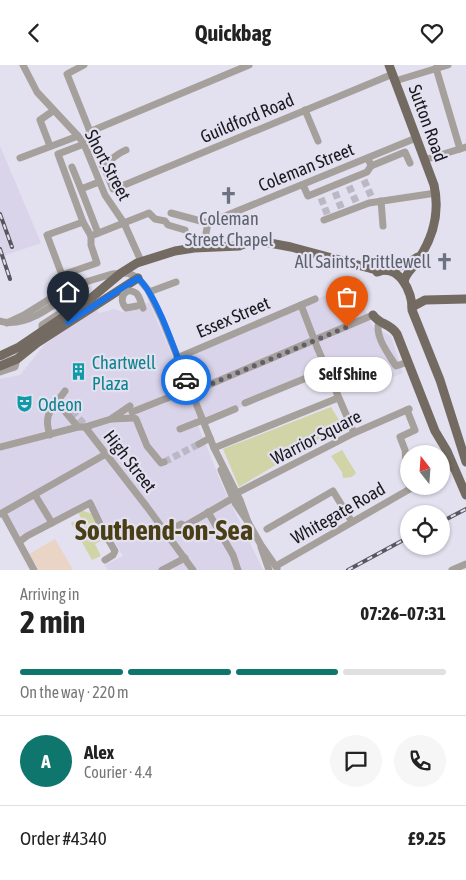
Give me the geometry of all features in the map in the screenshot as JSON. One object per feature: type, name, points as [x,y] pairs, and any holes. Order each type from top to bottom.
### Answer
[{"type":"main road","name":"Sutton Road","points":[[389,65],[436,193],[432,232],[426,247],[404,278],[404,282]]},
{"type":"main road","points":[[0,356],[14,351],[103,289],[121,273],[142,261],[163,253],[186,249],[239,245],[251,241],[277,243],[397,274],[404,282],[412,299],[412,308],[440,380],[464,457]]},
{"type":"main road","points":[[380,271],[406,264],[420,255]]},
{"type":"main road","points":[[0,366],[17,359],[37,343],[138,278]]},
{"type":"main road","points":[[412,308],[425,300],[466,299]]},
{"type":"main road","points":[[376,318],[390,325],[397,334],[435,431],[447,451],[466,495]]},
{"type":"street","name":"Short Street","points":[[23,65],[37,92],[84,144],[105,195],[124,223],[142,261]]},
{"type":"street","points":[[84,65],[67,73],[102,165],[126,150]]},
{"type":"street","points":[[89,132],[249,65]]},
{"type":"street","name":"Guildford Road","points":[[102,165],[112,189],[116,189],[305,110],[394,78],[448,65]]},
{"type":"street","points":[[424,160],[463,148],[436,68]]},
{"type":"street","points":[[305,110],[318,141]]},
{"type":"street","points":[[50,146],[40,119],[53,111]]},
{"type":"street","points":[[20,158],[78,136]]},
{"type":"street","name":"Coleman Street","points":[[208,223],[416,138]]},
{"type":"street","points":[[84,144],[58,154],[83,222],[93,237]]},
{"type":"street","points":[[303,185],[308,196],[320,195],[362,177],[371,166],[405,152],[410,163]]},
{"type":"street","points":[[368,158],[371,166]]},
{"type":"street","points":[[72,167],[94,223],[93,237],[98,263],[62,275],[47,235],[83,222]]},
{"type":"street","points":[[81,189],[100,182]]},
{"type":"street","points":[[327,218],[358,205],[375,201],[436,193]]},
{"type":"street","points":[[375,201],[383,226]]},
{"type":"street","points":[[93,237],[149,213],[155,219],[166,221],[168,225],[185,230]]},
{"type":"street","points":[[171,213],[208,223],[206,233]]},
{"type":"street","points":[[4,322],[20,322],[31,318],[83,284],[106,276],[128,273],[138,278],[162,319],[214,448],[222,475],[260,545],[265,562],[273,569]]},
{"type":"street","points":[[140,307],[149,294],[176,282]]},
{"type":"street","points":[[66,313],[77,302],[83,284]]},
{"type":"street","name":"Essex Street","points":[[177,358],[315,299]]},
{"type":"street","points":[[300,305],[354,433]]},
{"type":"street","points":[[0,447],[133,414],[314,340],[376,318],[378,336],[396,366],[408,362]]},
{"type":"street","points":[[0,372],[15,367],[17,359]]},
{"type":"street","points":[[245,403],[326,370]]},
{"type":"street","points":[[50,435],[47,416],[50,409],[65,391]]},
{"type":"street","points":[[214,448],[338,398]]},
{"type":"street","name":"High Street","points":[[57,402],[106,454],[171,534],[193,570]]},
{"type":"street","points":[[180,429],[235,409]]},
{"type":"street","name":"Warrior Square","points":[[171,534],[179,533],[184,530],[185,525],[235,496],[354,433],[408,409],[415,430],[400,437],[403,445]]},
{"type":"street","points":[[111,419],[133,414]]},
{"type":"street","points":[[133,414],[146,446],[161,463],[164,462]]},
{"type":"street","points":[[199,444],[210,438]]},
{"type":"street","points":[[34,570],[2,514],[106,454]]},
{"type":"street","points":[[266,529],[334,491],[352,522]]},
{"type":"street","name":"Whitegate Road","points":[[273,569],[400,494]]},
{"type":"street","points":[[36,495],[52,523]]},
{"type":"street","points":[[19,542],[90,503],[115,551],[113,555],[105,559]]},
{"type":"street","points":[[208,512],[233,555],[238,570]]},
{"type":"street","points":[[162,570],[185,558]]},
{"type":"street","points":[[452,570],[466,563]]},
{"type":"shaded area","points":[[0,146],[41,243],[0,257]]},
{"type":"shaded area","points":[[333,292],[353,293],[359,297],[373,327],[391,336],[403,373],[369,386],[357,359],[198,425],[222,485],[263,570],[108,570],[105,565],[123,556],[92,501],[24,542],[3,509],[0,510],[0,379],[20,375],[45,344],[97,309],[99,313],[114,309],[123,312],[149,302],[174,360]]},
{"type":"shaded area","points":[[55,539],[73,570],[39,570],[29,554]]},
{"type":"green space","points":[[331,407],[342,425],[239,487],[223,449]]},
{"type":"green space","points":[[342,450],[356,473],[352,477],[343,478],[342,472],[331,456]]},
{"type":"green space","points":[[81,510],[92,514],[106,538],[95,544],[101,556],[92,560],[71,523],[81,518],[78,512]]},
{"type":"tunnel","points":[[364,180],[372,198]]},
{"type":"tunnel","points":[[349,186],[357,204]]},
{"type":"tunnel","points":[[335,192],[342,210]]},
{"type":"tunnel","points":[[321,198],[328,216]]},
{"type":"tunnel","points":[[78,404],[71,410],[87,427],[92,425]]},
{"type":"tunnel","points":[[164,462],[199,444]]},
{"type":"railway","points":[[0,214],[12,247]]},
{"type":"railway","points":[[0,249],[10,279]]},
{"type":"railway","points":[[450,517],[466,509]]},
{"type":"railway","points":[[348,570],[400,542]]},
{"type":"way so far","points":[[186,380],[192,392],[347,327]]},
{"type":"place","name":"Coleman Street Chapel","points":[[229,195]]},
{"type":"place","name":"All Saints, Prittlewell","points":[[445,261]]},
{"type":"place","name":"Self Shine","points":[[347,327]]},
{"type":"place","name":"Chartwell Plaza","points":[[78,372]]},
{"type":"place","name":"Odeon","points":[[24,404]]},
{"type":"district","name":"Southend-on-Sea","points":[[164,530]]},
{"type":"route","points":[[68,322],[138,278],[148,290],[162,319],[186,380]]}]
